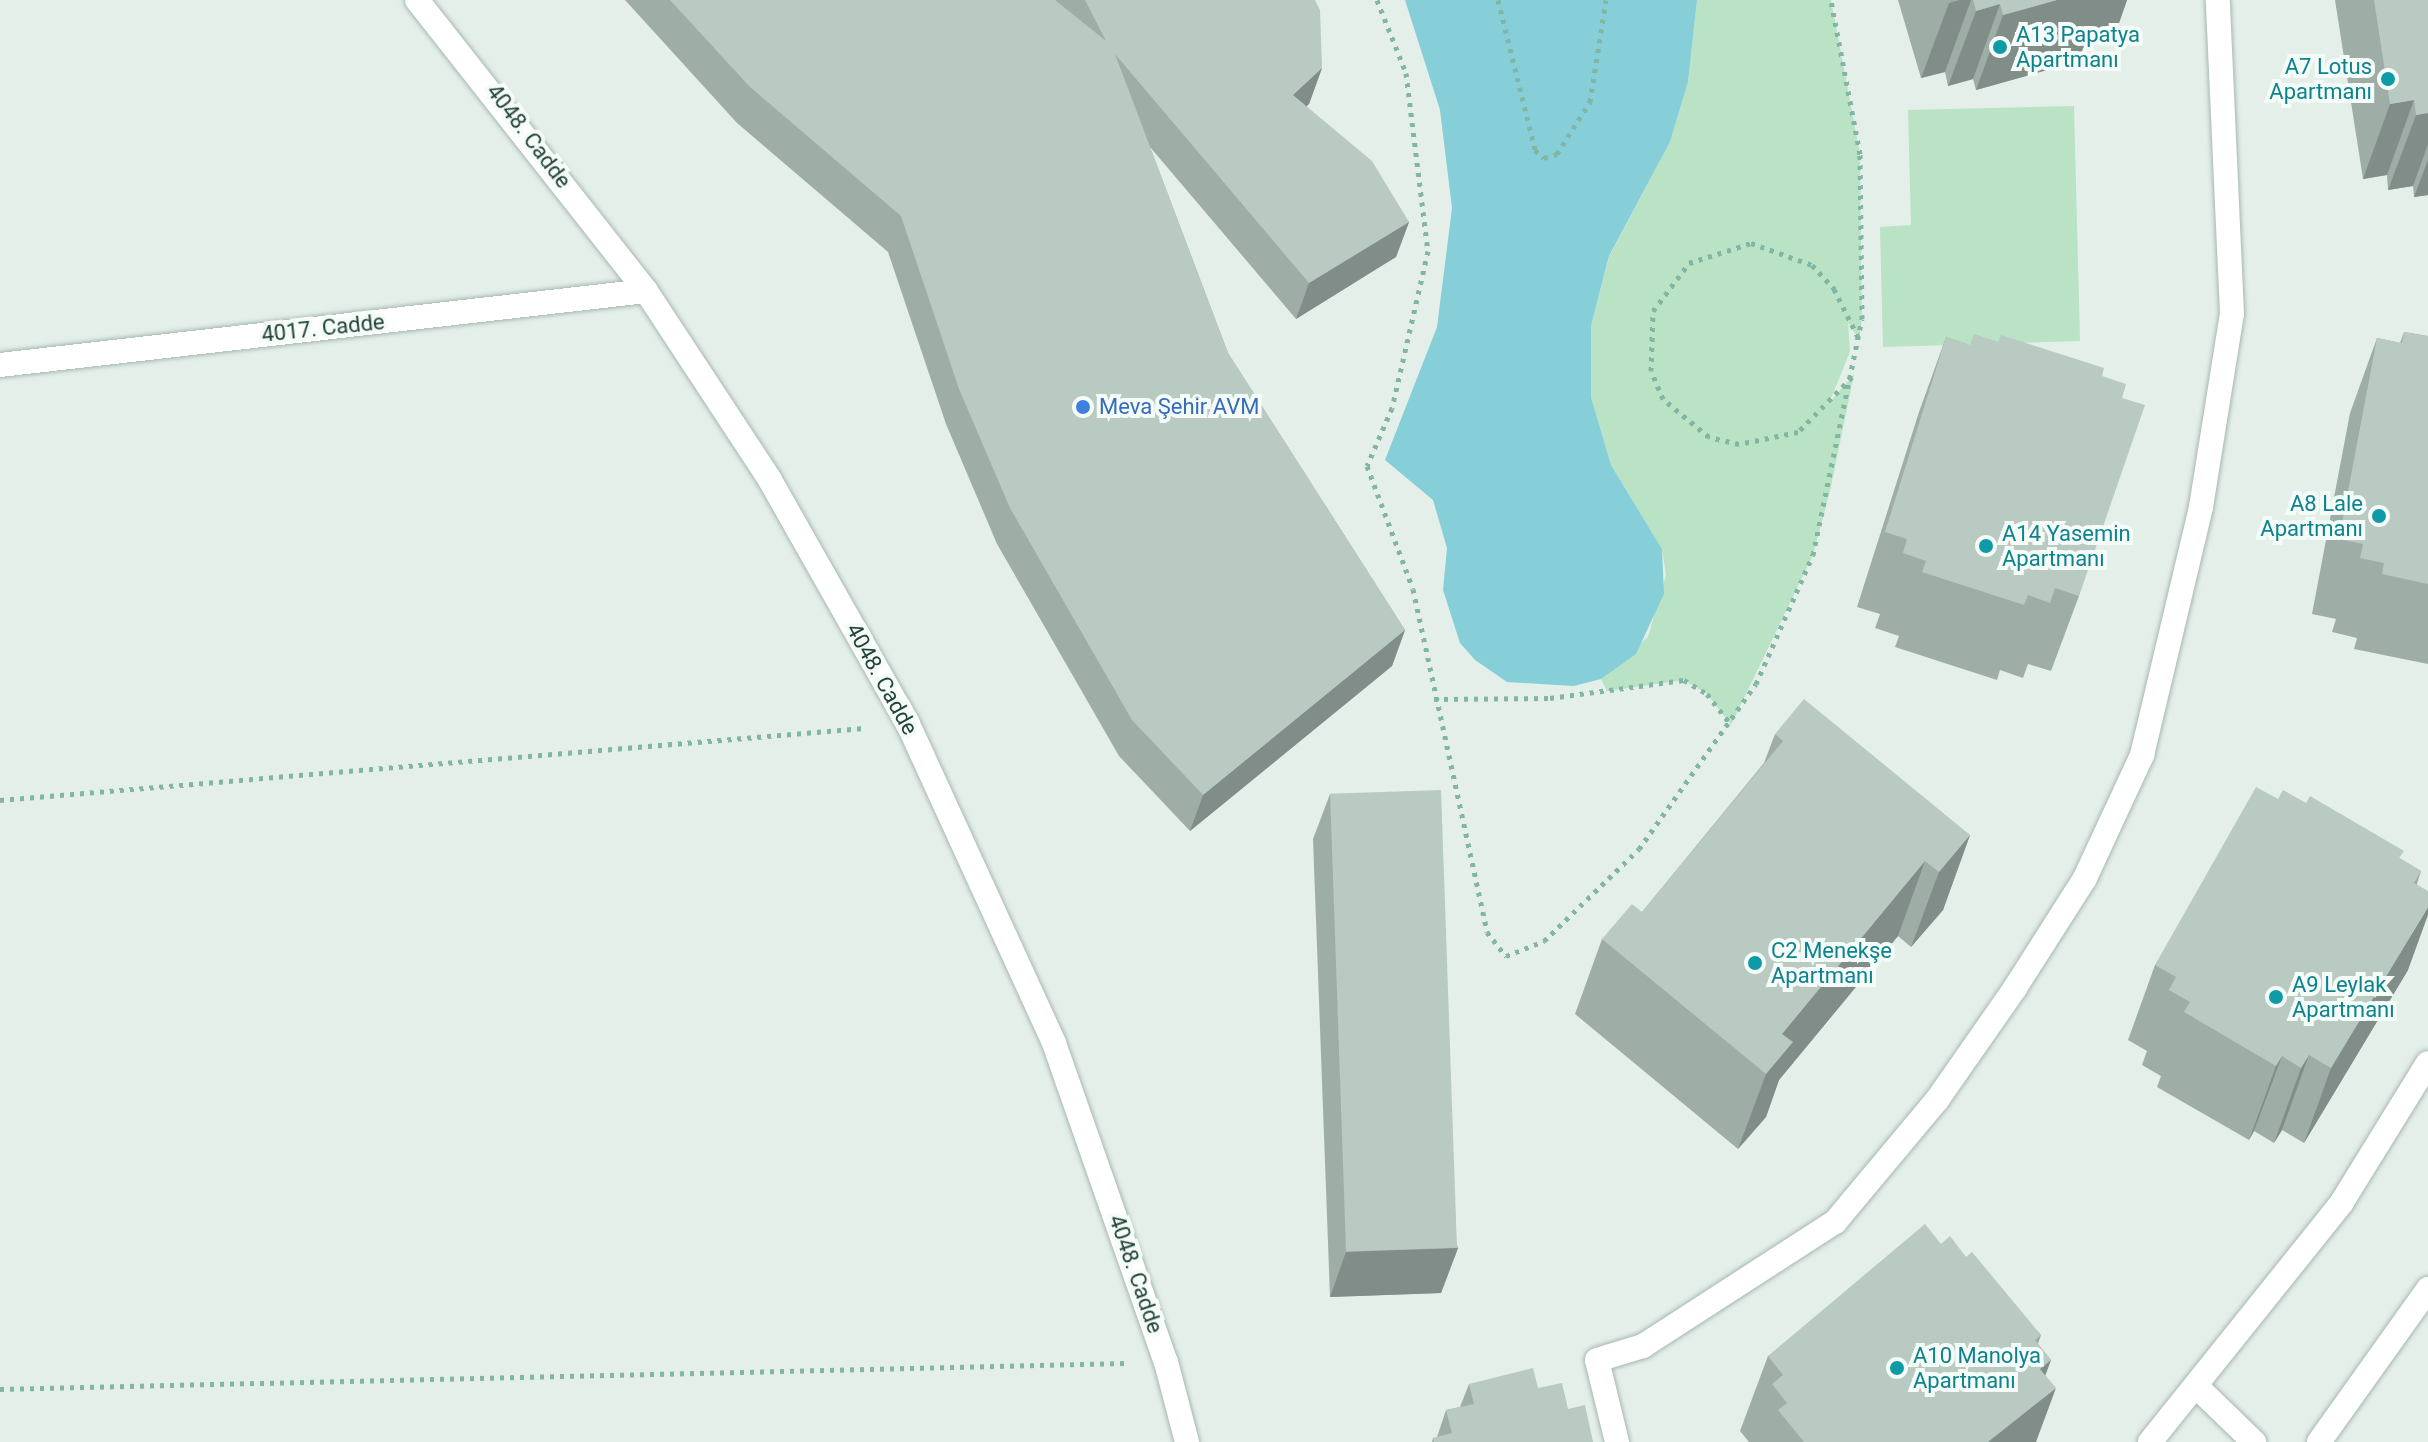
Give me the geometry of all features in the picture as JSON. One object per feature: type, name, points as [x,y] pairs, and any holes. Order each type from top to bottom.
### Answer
[{"type":"street","name":"4048. Cadde","points":[[417,0],[646,291],[770,480],[908,724],[1054,1043],[1166,1362],[1187,1442]]},
{"type":"street","points":[[1617,1442],[1597,1360],[1643,1346],[1835,1222],[1937,1100],[2015,988],[2085,878],[2142,755],[2201,507],[2232,314],[2218,0]]},
{"type":"street","name":"4017. Cadde","points":[[0,365],[646,291]]},
{"type":"street","points":[[2150,1442],[2342,1202],[2428,1063]]},
{"type":"street","points":[[2319,1442],[2428,1289]]},
{"type":"street","points":[[2196,1386],[2254,1442]]},
{"type":"path","points":[[1377,0],[1406,73],[1428,251],[1392,408],[1367,466],[1413,589],[1434,699],[1487,932],[1506,956],[1544,941],[1592,900],[1731,725],[1813,555],[1859,340],[1860,154],[1831,0]]},
{"type":"path","points":[[1498,0],[1535,150],[1544,158],[1557,154],[1590,102],[1606,0]]},
{"type":"path","points":[[1854,374],[1798,432],[1739,444],[1683,422],[1657,385],[1648,340],[1653,311],[1689,263],[1751,243],[1812,265],[1834,289],[1859,340]]},
{"type":"path","points":[[1434,699],[1550,698],[1684,680],[1707,694],[1731,725]]},
{"type":"path","points":[[0,800],[908,724]]},
{"type":"path","points":[[0,1389],[1166,1362]]},
{"type":"green space","points":[[1697,0],[1831,0],[1860,154],[1862,319],[1859,340],[1848,322],[1850,352],[1829,403],[1854,374],[1831,487],[1813,555],[1731,725],[1707,694],[1684,680],[1607,691],[1601,679],[1648,637],[1666,575],[1662,549],[1611,465],[1591,397],[1591,326],[1609,257],[1670,142],[1688,82]]},
{"type":"green space","points":[[2074,106],[2080,341],[1883,347],[1880,227],[1911,225],[1908,110]]},
{"type":"water","points":[[1405,0],[1697,0],[1688,82],[1670,142],[1609,256],[1591,326],[1591,397],[1611,465],[1662,549],[1664,594],[1636,654],[1601,679],[1574,686],[1507,682],[1475,660],[1460,643],[1443,590],[1447,548],[1433,500],[1385,460],[1437,327],[1452,208],[1440,110]]},
{"type":"building","name":"Meva Şehir AVM","points":[[670,0],[1055,0],[1106,41],[1085,0],[1315,0],[1320,10],[1322,68],[1293,95],[1372,161],[1409,222],[1309,283],[1115,54],[1228,353],[1405,630],[1203,795],[1132,720],[1010,508],[959,389],[901,216],[750,87]]},
{"type":"building","points":[[1973,0],[2057,0],[2003,15],[2000,4],[1976,11]]},
{"type":"building","points":[[2374,0],[2428,0],[2428,113],[2416,115],[2414,100],[2390,104]]},
{"type":"building","points":[[2404,332],[2428,336],[2428,584],[2382,574],[2384,563],[2360,558],[2363,544],[2339,539],[2377,338],[2402,343]]},
{"type":"building","name":"A14 Yasemin Apartmanı","points":[[1974,334],[1998,342],[2001,335],[2104,368],[2102,376],[2126,384],[2122,398],[2145,405],[2079,596],[2055,588],[2050,603],[2028,595],[2024,605],[1922,572],[1926,561],[1903,553],[1907,539],[1885,532],[1946,337],[1970,345]]},
{"type":"building","name":"C2 Menekşe Apartmanı","points":[[1804,699],[1970,835],[1939,872],[1925,861],[1782,1034],[1793,1042],[1766,1074],[1602,939],[1632,904],[1642,912],[1783,741],[1775,734]]},
{"type":"building","name":"A9 Leylak Apartmanı","points":[[2256,787],[2278,799],[2283,790],[2306,803],[2310,796],[2404,851],[2399,858],[2421,871],[2414,883],[2428,891],[2428,907],[2331,1068],[2309,1055],[2301,1068],[2282,1056],[2276,1066],[2184,1012],[2190,1002],[2169,990],[2176,977],[2155,965]]},
{"type":"building","points":[[1441,790],[1457,1248],[1346,1252],[1330,794]]},
{"type":"building","points":[[1925,1224],[1941,1244],[1950,1236],[1966,1257],[1972,1252],[2041,1335],[2035,1340],[2051,1360],[2040,1369],[2056,1388],[1988,1442],[1804,1442],[1778,1410],[1787,1403],[1772,1384],[1783,1375],[1768,1356]]},
{"type":"building","points":[[1533,1368],[1538,1388],[1562,1383],[1568,1409],[1585,1405],[1593,1442],[1434,1442],[1433,1438],[1452,1433],[1446,1410],[1474,1404],[1469,1384]]},
{"type":"place","name":"A13 Papatya Apartmanı","points":[[2000,47]]},
{"type":"place","name":"A7 Lotus Apartmanı","points":[[2388,79]]},
{"type":"place","name":"Meva Şehir AVM","points":[[1083,407]]},
{"type":"place","name":"A8 Lale Apartmanı","points":[[2379,516]]},
{"type":"place","name":"A14 Yasemin Apartmanı","points":[[1986,546]]},
{"type":"place","name":"C2 Menekşe Apartmanı","points":[[1755,963]]},
{"type":"place","name":"A9 Leylak Apartmanı","points":[[2276,997]]},
{"type":"place","name":"A10 Manolya Apartmanı","points":[[1897,1368]]}]
